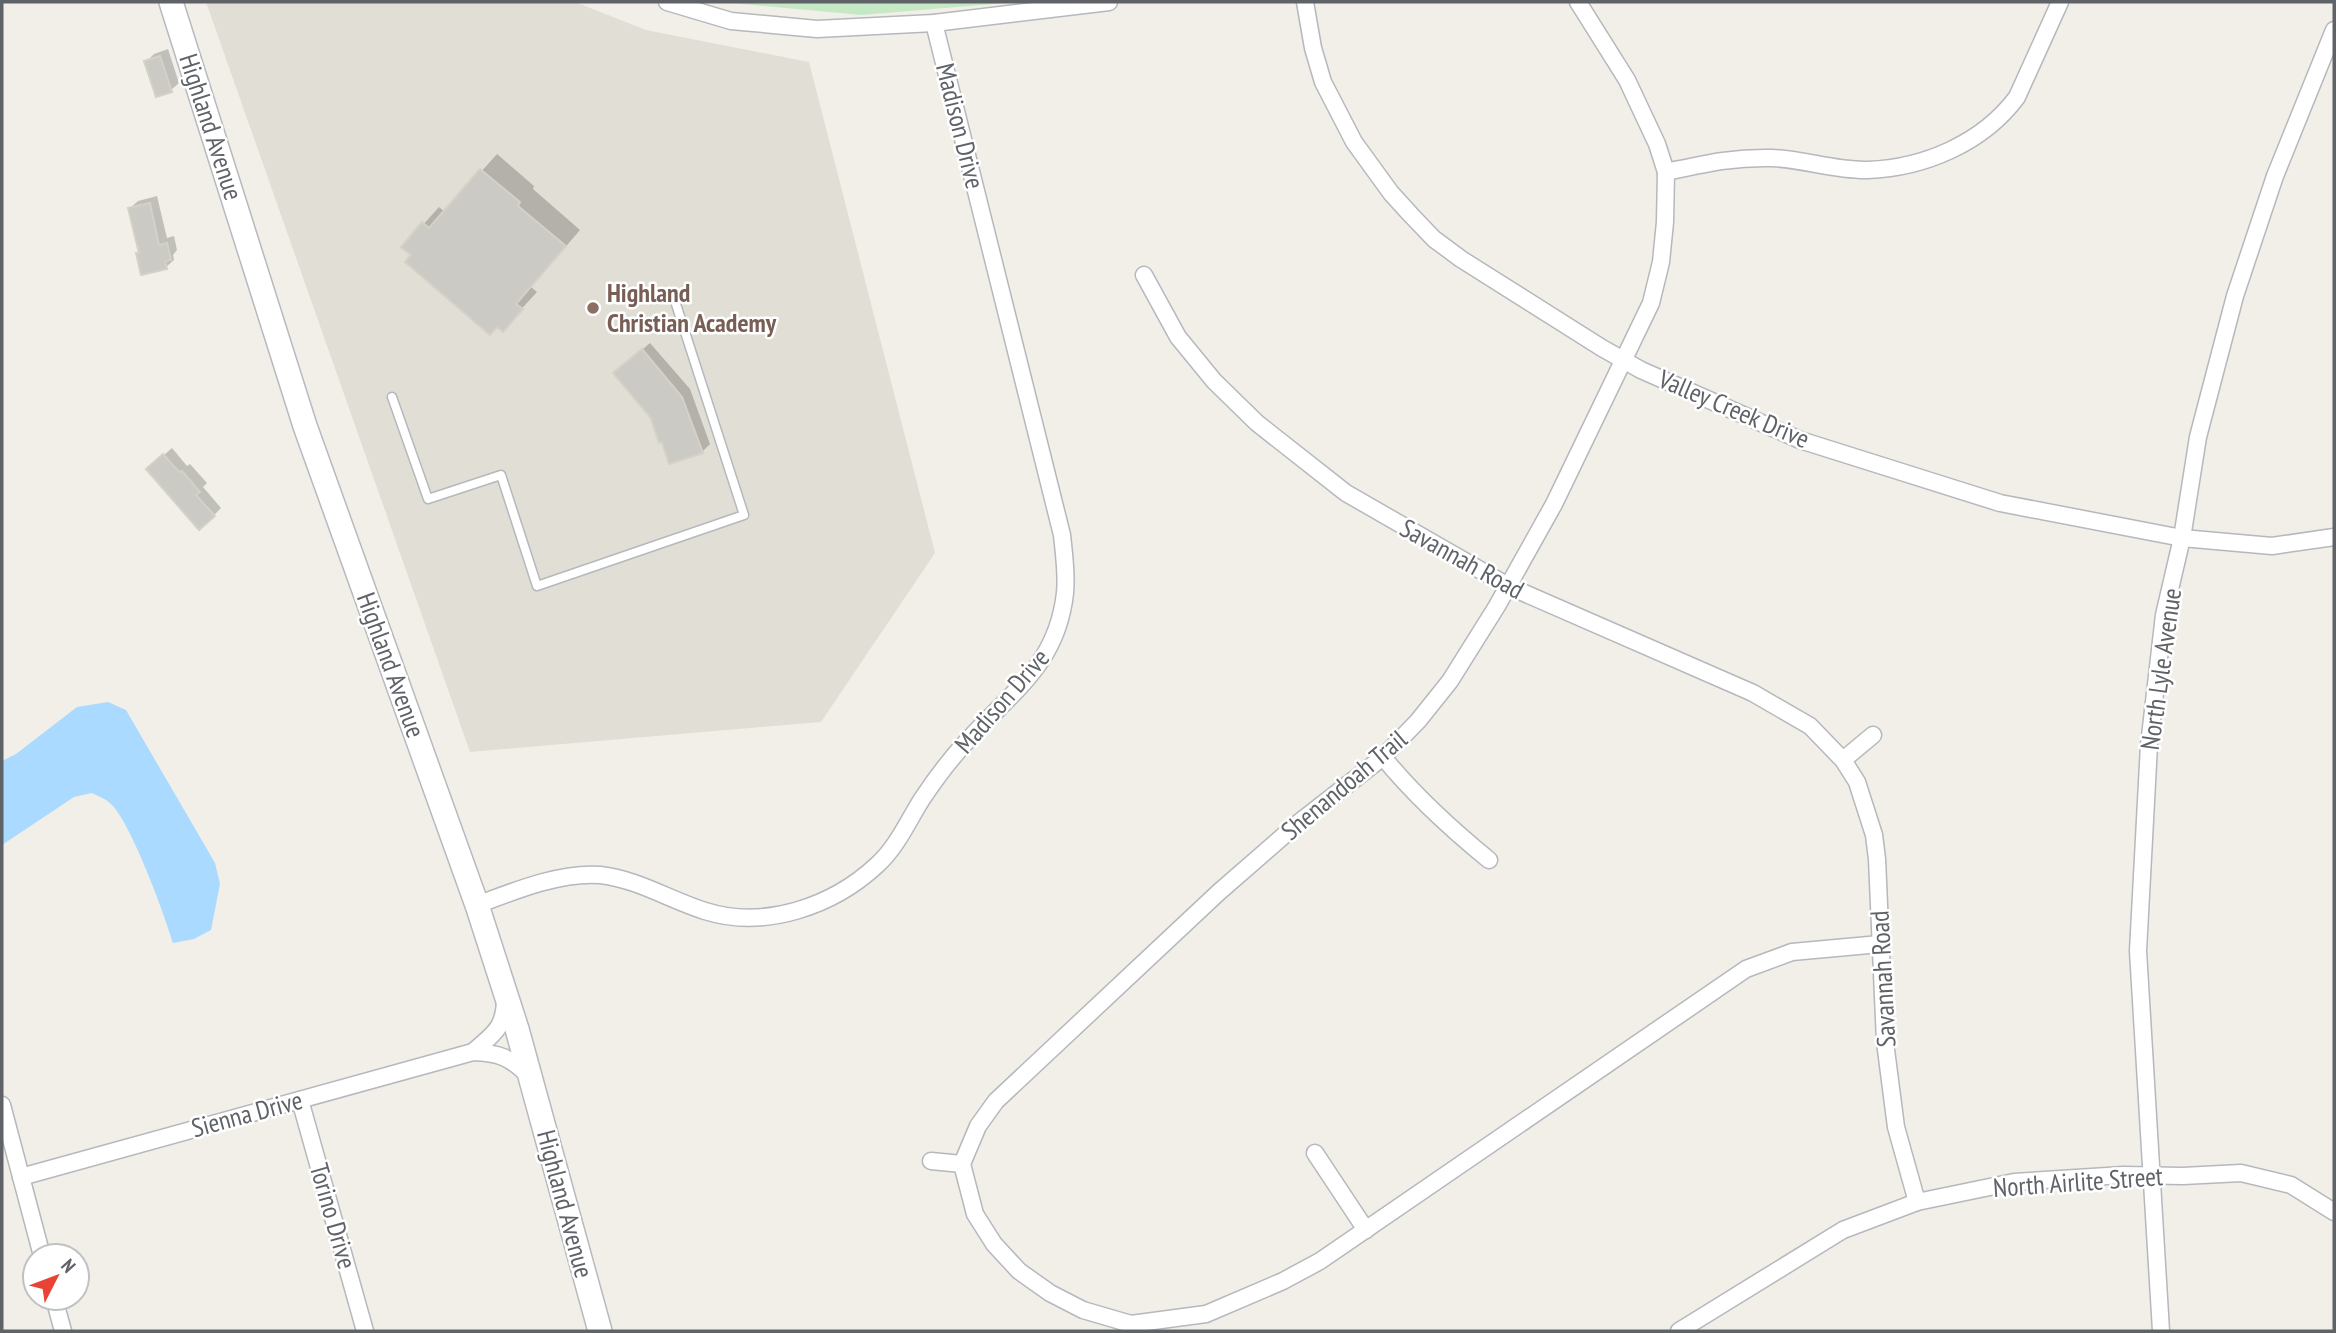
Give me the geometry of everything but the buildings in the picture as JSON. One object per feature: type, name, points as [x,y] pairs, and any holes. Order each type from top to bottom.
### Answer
[{"type":"main road","name":"Highland Avenue","points":[[171,2],[305,426],[477,905],[530,1077],[600,1331]]},
{"type":"street","points":[[667,2],[731,21],[817,29],[934,23],[1109,2]]},
{"type":"street","name":"Valley Creek Drive","points":[[1305,2],[1313,48],[1324,82],[1354,142],[1391,193],[1434,239],[1452,252],[1625,361],[1800,440],[2000,503],[2182,538],[2272,546],[2334,537]]},
{"type":"street","name":"Shenandoah Trail","points":[[962,1164],[978,1126],[996,1101],[1018,1079],[1219,892],[1297,824],[1383,757],[1418,721],[1450,681],[1554,504],[1651,303],[1661,262],[1665,222],[1666,172],[1646,116],[1627,80],[1578,2]]},
{"type":"street","points":[[1666,172],[1726,159],[1775,158],[1867,170],[1911,165],[1954,150],[2008,109],[2017,97],[2060,2]]},
{"type":"street","name":"Madison Drive","points":[[477,905],[523,887],[574,876],[600,875],[620,879],[707,912],[740,917],[804,910],[822,902],[877,865],[891,850],[923,798],[961,747],[1024,684],[1045,657],[1056,633],[1065,593],[1062,535],[934,23]]},
{"type":"street","name":"North Lyle Avenue","points":[[2161,1331],[2140,978],[2140,910],[2149,745],[2164,615],[2182,538],[2198,437],[2235,296],[2275,176],[2334,30]]},
{"type":"street","name":"Savannah Road","points":[[1144,275],[1178,337],[1214,381],[1257,424],[1346,493],[1508,586],[1763,698],[1810,726],[1843,760],[1857,782],[1874,835],[1885,1042],[1896,1127],[1917,1202]]},
{"type":"street","points":[[1843,760],[1873,735]]},
{"type":"street","points":[[1383,757],[1396,774],[1489,860]]},
{"type":"street","points":[[931,1161],[962,1164],[975,1214],[994,1244],[1019,1271],[1050,1293],[1083,1310],[1132,1324],[1206,1314],[1233,1304],[1320,1261],[1746,969],[1792,952],[1880,944]]},
{"type":"street","points":[[473,1052],[500,1027],[505,1017],[506,995]]},
{"type":"street","points":[[473,1052],[491,1052],[513,1060],[530,1077]]},
{"type":"street","name":"Sienna Drive","points":[[21,1177],[473,1052]]},
{"type":"street","name":"Torino Drive","points":[[300,1100],[365,1331]]},
{"type":"street","points":[[2,1105],[38,1242]]},
{"type":"street","points":[[1315,1153],[1366,1230]]},
{"type":"street","name":"North Airlite Street","points":[[1679,1331],[1843,1230],[1917,1202],[2014,1182],[2123,1175],[2241,1173],[2291,1185],[2333,1206]]},
{"type":"street","points":[[58,1312],[63,1331]]},
{"type":"lane","points":[[392,397],[428,499],[501,475],[537,586],[744,516],[675,301]]},
{"type":"shaded area","name":"Highland Christian Academy","points":[[206,2],[575,2],[646,30],[809,62],[935,553],[821,722],[470,752]]},
{"type":"green space","points":[[722,2],[1017,2],[861,15]]},
{"type":"water","points":[[108,702],[126,710],[215,863],[220,884],[211,930],[194,939],[173,943],[155,891],[128,830],[111,804],[99,796],[92,793],[74,797],[2,845],[2,761],[16,754],[77,707]]},
{"type":"place","name":"Highland Christian Academy","points":[[593,308]]}]
